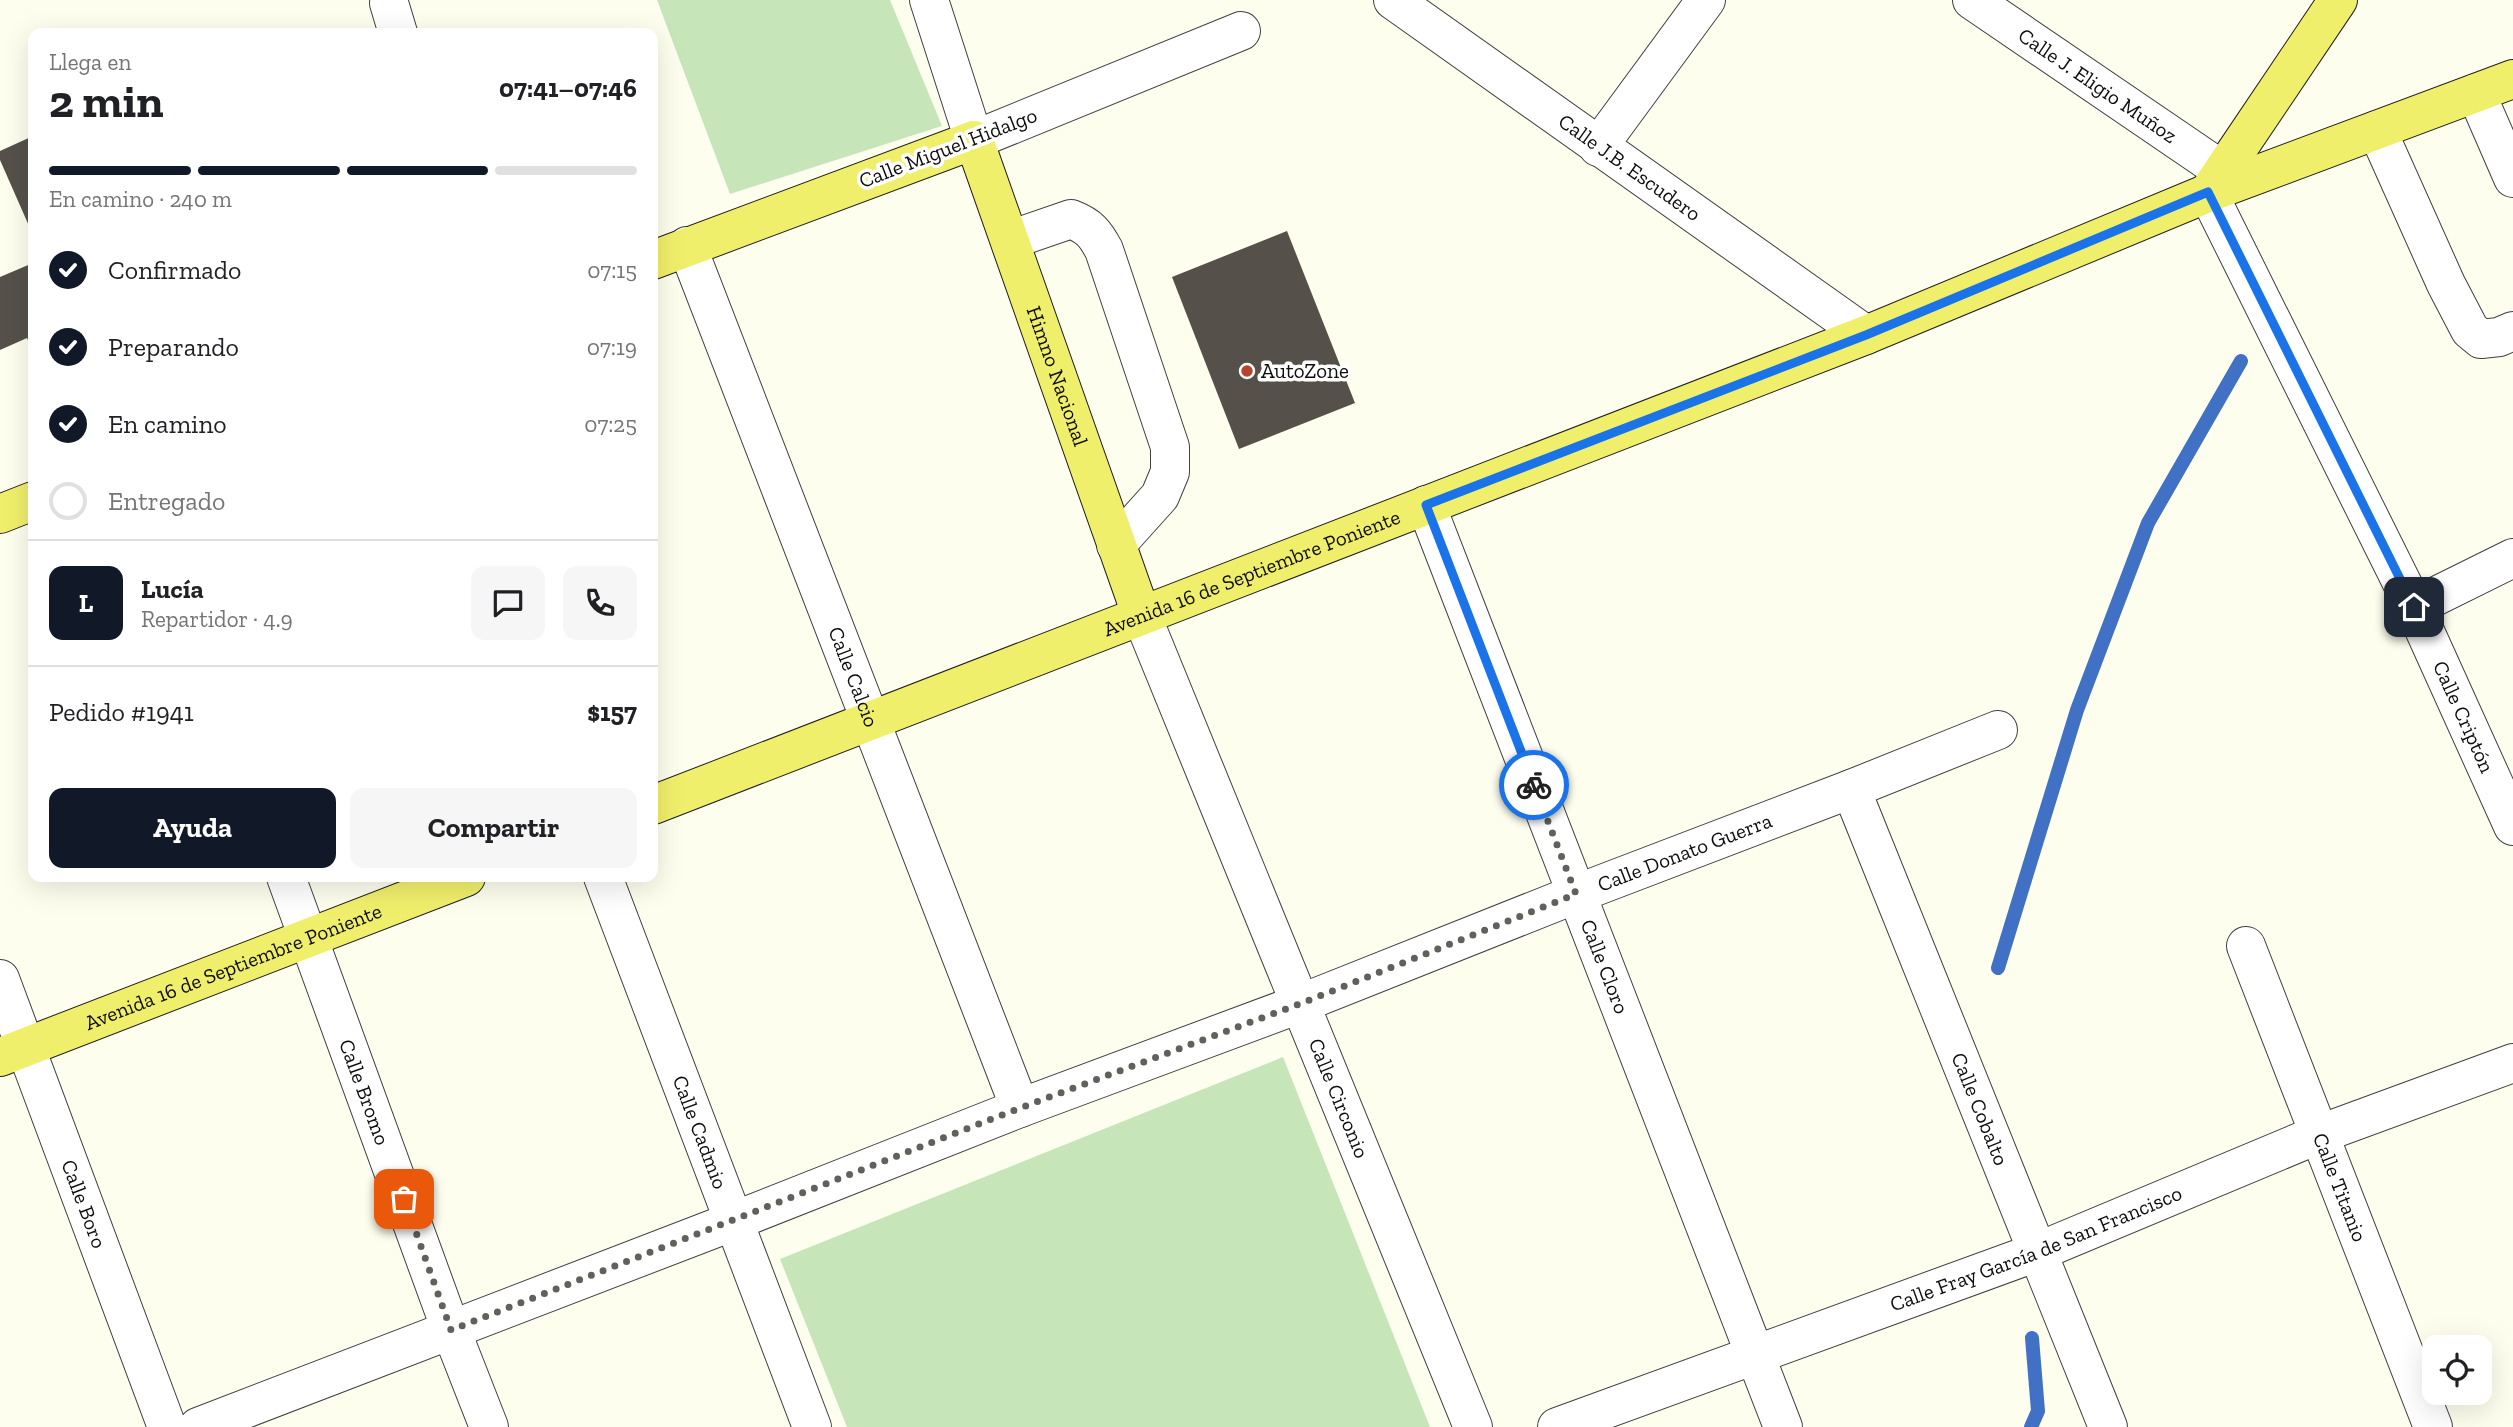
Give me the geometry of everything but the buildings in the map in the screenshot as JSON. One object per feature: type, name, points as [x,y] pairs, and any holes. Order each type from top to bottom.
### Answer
[{"type":"main road","points":[[2216,182],[2338,0]]},
{"type":"main road","name":"Avenida 16 de Septiembre Poniente","points":[[658,802],[1866,335],[2216,182],[2377,130],[2513,79]]},
{"type":"main road","name":"Himno Nacional","points":[[974,140],[1141,614]]},
{"type":"main road","name":"Calle Miguel Hidalgo","points":[[670,253],[974,140]]},
{"type":"main road","points":[[0,514],[28,503]]},
{"type":"main road","name":"Avenida 16 de Septiembre Poniente","points":[[13,1052],[453,882]]},
{"type":"street","points":[[929,0],[974,140]]},
{"type":"street","name":"Calle J.B. Escudero","points":[[1393,0],[1598,148],[1866,335]]},
{"type":"street","points":[[1598,148],[1706,0]]},
{"type":"street","name":"Calle J. Eligio Muñoz","points":[[1972,0],[2216,182]]},
{"type":"street","name":"Calle Miguel Hidalgo","points":[[974,140],[1241,32]]},
{"type":"street","points":[[2476,93],[2513,178]]},
{"type":"street","points":[[2377,130],[2446,284],[2470,330],[2481,339],[2499,337],[2513,331]]},
{"type":"street","name":"Calle Criptón","points":[[2216,182],[2513,826]]},
{"type":"street","points":[[1010,240],[1071,219],[1086,225],[1095,233],[1104,250],[1170,447],[1170,472],[1160,496],[1116,545]]},
{"type":"street","name":"Calle Calcio","points":[[670,253],[870,720],[1020,1108]]},
{"type":"street","name":"Calle Cloro","points":[[1426,505],[1783,1427]]},
{"type":"street","points":[[2414,607],[2513,558]]},
{"type":"street","name":"Calle Circonio","points":[[1141,614],[1473,1427]]},
{"type":"street","name":"Calle Donato Guerra","points":[[198,1427],[1020,1108],[1302,1003],[1998,730]]},
{"type":"street","name":"Calle Cobalto","points":[[1852,789],[2108,1427]]},
{"type":"street","name":"Calle Bromo","points":[[288,882],[489,1427]]},
{"type":"street","name":"Calle Cadmio","points":[[605,882],[812,1427]]},
{"type":"street","name":"Calle Titanio","points":[[2246,946],[2317,1135],[2433,1427]]},
{"type":"street","name":"Calle Boro","points":[[0,979],[13,1052],[167,1427]]},
{"type":"street","name":"Calle Fray García de San Francisco","points":[[1557,1427],[2037,1252],[2317,1135],[2513,1063]]},
{"type":"green space","points":[[657,0],[890,0],[942,126],[730,194]]},
{"type":"green space","points":[[1283,1057],[1430,1427],[847,1427],[780,1259]]},
{"type":"waterway","points":[[1998,968],[2077,710],[2148,523],[2241,361]]},
{"type":"waterway","points":[[2031,1427],[2038,1411],[2032,1338]]},
{"type":"way so far","points":[[404,1199],[451,1330],[1020,1108],[1302,1003],[1576,894],[1534,785]]},
{"type":"place","name":"AutoZone","points":[[1247,371]]},
{"type":"route","points":[[1534,785],[1426,505],[1866,335],[2208,192],[2414,607]]}]
